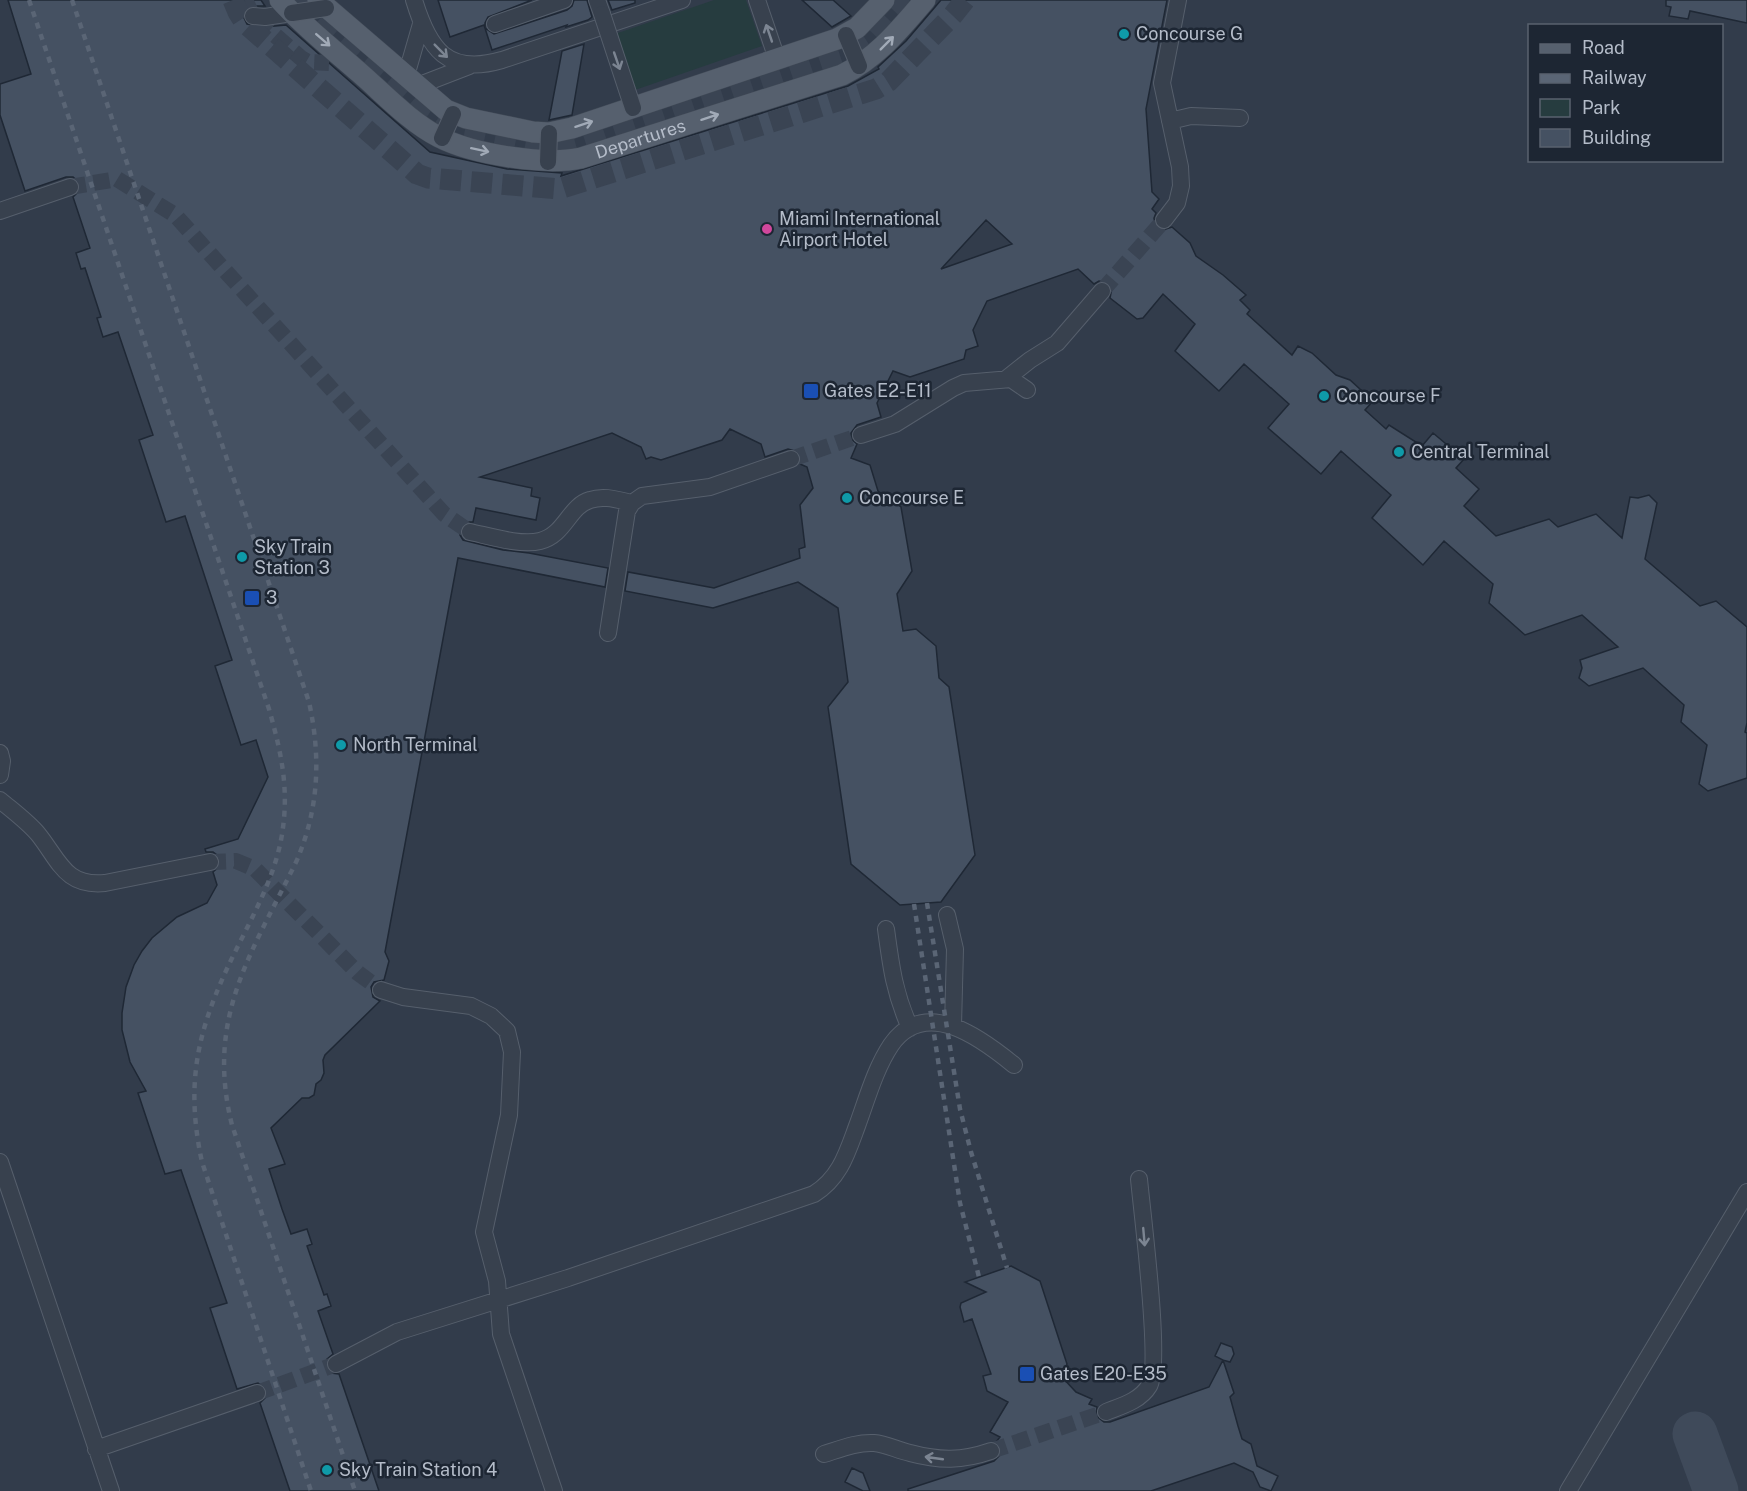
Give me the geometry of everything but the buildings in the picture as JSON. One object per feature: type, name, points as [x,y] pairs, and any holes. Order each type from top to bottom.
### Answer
[{"type":"main road","name":"Departures","points":[[327,2],[427,95],[453,114],[521,130],[549,133],[633,108],[846,35],[857,28],[884,0]]},
{"type":"main road","name":"Departures","points":[[286,6],[339,63],[422,126],[442,138],[475,149],[548,162],[570,160],[611,149],[842,75],[859,66],[890,41],[926,0]]},
{"type":"lane","points":[[414,0],[421,24],[434,44],[454,62],[469,66]]},
{"type":"lane","points":[[495,24],[564,0]]},
{"type":"lane","points":[[425,84],[469,66],[483,65],[504,53],[555,36],[682,0]]},
{"type":"lane","points":[[1164,220],[1177,203],[1181,186],[1180,167],[1163,93],[1163,74],[1178,0]]},
{"type":"lane","points":[[253,16],[265,17],[286,6],[327,2]]},
{"type":"lane","points":[[759,4],[777,59]]},
{"type":"lane","points":[[599,7],[633,108]]},
{"type":"lane","points":[[408,69],[421,24]]},
{"type":"lane","points":[[846,35],[859,66]]},
{"type":"lane","points":[[442,138],[453,114]]},
{"type":"lane","points":[[1170,121],[1191,116],[1240,118]]},
{"type":"lane","points":[[548,162],[549,133]]},
{"type":"lane","points":[[0,211],[70,187]]},
{"type":"lane","points":[[1006,379],[1057,342],[1102,291]]},
{"type":"lane","points":[[861,435],[902,420],[958,385],[1006,379],[1017,382],[1027,390]]},
{"type":"lane","points":[[608,633],[627,511],[632,503],[646,495],[710,487],[791,459]]},
{"type":"lane","points":[[470,532],[523,542],[537,542],[559,531],[580,506],[589,500],[611,499],[632,503]]},
{"type":"lane","points":[[0,753],[2,761],[0,775]]},
{"type":"lane","points":[[0,800],[38,833],[67,874],[89,883],[105,883],[210,862]]},
{"type":"lane","points":[[947,915],[955,949],[952,1026]]},
{"type":"lane","points":[[886,929],[894,987],[910,1028]]},
{"type":"lane","points":[[381,990],[403,997],[471,1006],[491,1016],[507,1031],[512,1052],[509,1114],[483,1232],[498,1281],[501,1334],[554,1491]]},
{"type":"lane","points":[[336,1364],[397,1332],[568,1278],[814,1194],[839,1171],[878,1070],[891,1046],[910,1028],[924,1023],[952,1026],[981,1040],[1014,1065]]},
{"type":"lane","points":[[0,1162],[111,1491]]},
{"type":"lane","points":[[1106,1412],[1144,1393],[1149,1388],[1154,1375],[1153,1324],[1139,1179]]},
{"type":"lane","points":[[1568,1491],[1747,1192]]},
{"type":"lane","points":[[96,1449],[257,1393]]},
{"type":"lane","points":[[824,1454],[865,1443],[954,1460],[992,1451]]},
{"type":"shaded area","points":[[0,0],[1747,0],[1747,1491],[0,1491]]},
{"type":"green space","points":[[714,0],[746,0],[762,46],[635,90],[615,34]]},
{"type":"taxiway","points":[[1695,1434],[1716,1491]]},
{"type":"tunnel","points":[[233,0],[245,23],[417,174],[428,178],[559,189],[876,89],[889,81],[965,0]]},
{"type":"tunnel","points":[[245,0],[253,16],[301,58],[308,62],[329,63]]},
{"type":"tunnel","points":[[295,0],[425,113],[442,125],[460,133],[539,149],[567,149],[585,144],[845,56],[874,37],[909,0]]},
{"type":"tunnel","points":[[70,187],[117,179],[175,215],[444,514],[470,532]]},
{"type":"tunnel","points":[[1102,291],[1164,220]]},
{"type":"tunnel","points":[[791,459],[861,435]]},
{"type":"tunnel","points":[[210,862],[236,861],[255,869],[358,973],[381,990]]},
{"type":"tunnel","points":[[257,1393],[336,1364]]},
{"type":"tunnel","points":[[991,1451],[1106,1412]]},
{"type":"railway","points":[[29,0],[269,709],[278,742],[285,790],[284,822],[278,853],[264,892],[226,970],[206,1023],[195,1074],[194,1102],[202,1162],[311,1491]]},
{"type":"railway","points":[[72,0],[309,702],[313,722],[316,782],[310,821],[297,860],[264,925],[238,987],[229,1018],[224,1051],[225,1086],[232,1125],[355,1491]]},
{"type":"railway","points":[[927,903],[960,1109],[1007,1268]]},
{"type":"railway","points":[[914,904],[960,1203],[979,1277]]},
{"type":"place","name":"Concourse G","points":[[1124,34]]},
{"type":"place","name":"Miami International Airport Hotel","points":[[767,229]]},
{"type":"place","name":"Gates E2-E11","points":[[811,391]]},
{"type":"place","name":"Concourse F","points":[[1324,396]]},
{"type":"place","name":"Central Terminal","points":[[1399,452]]},
{"type":"place","name":"Concourse E","points":[[847,498]]},
{"type":"place","name":"Sky Train Station 3","points":[[242,557]]},
{"type":"place","name":"3","points":[[252,598]]},
{"type":"place","name":"North Terminal","points":[[341,745]]},
{"type":"place","name":"Gates E20-E35","points":[[1027,1374]]},
{"type":"place","name":"Sky Train Station 4","points":[[327,1470]]}]
